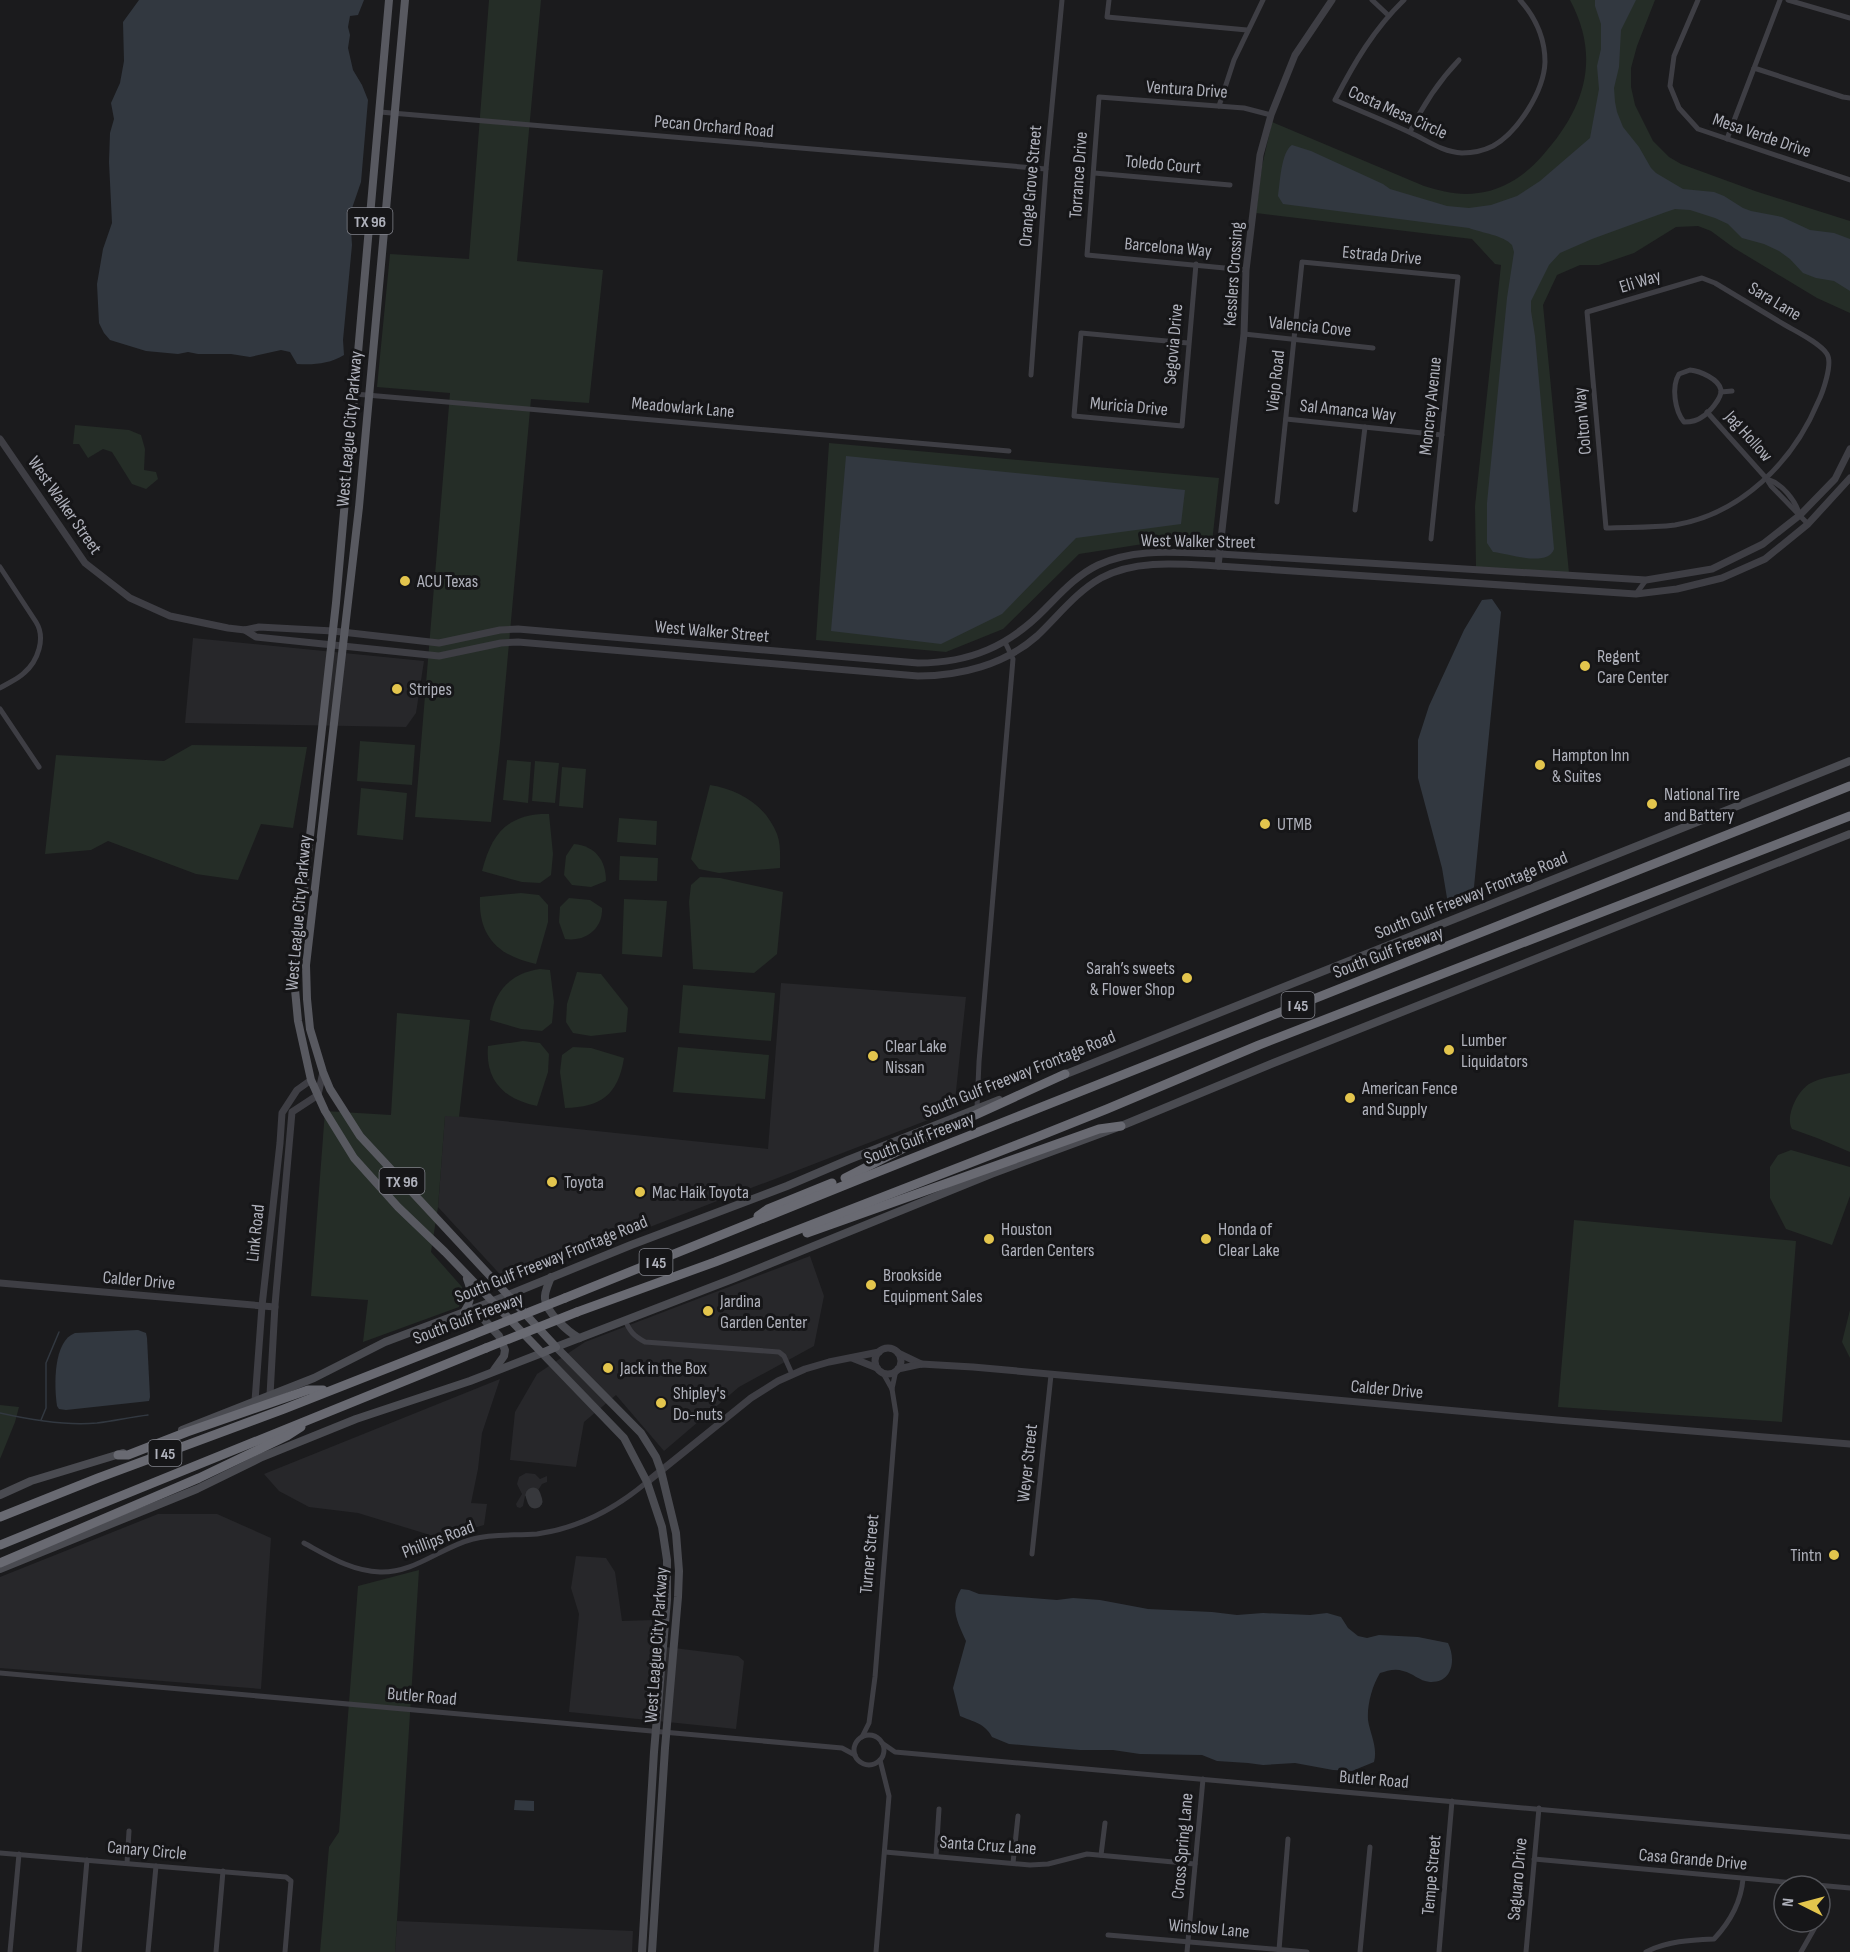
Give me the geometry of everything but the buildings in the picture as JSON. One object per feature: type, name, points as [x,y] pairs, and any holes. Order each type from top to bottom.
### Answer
[{"type":"highway","name":"South Gulf Freeway","points":[[0,1517],[472,1335],[1850,786]]},
{"type":"highway","name":"South Gulf Freeway","points":[[0,1545],[577,1312],[683,1274],[1047,1133],[1259,1045],[1850,816]]},
{"type":"highway","points":[[746,1225],[768,1209],[854,1174],[914,1143],[1065,1074]]},
{"type":"highway","points":[[683,1274],[735,1260],[1099,1128],[1121,1126]]},
{"type":"highway","points":[[118,1455],[128,1455],[308,1390],[332,1390]]},
{"type":"highway","points":[[0,1563],[199,1478],[287,1436],[316,1417]]},
{"type":"main road","name":"West League City Parkway","points":[[389,0],[333,631],[294,979],[298,1021],[311,1080],[325,1111],[354,1158],[398,1208],[624,1438],[647,1482],[662,1527],[667,1560],[668,1600],[656,1731],[642,1952]]},
{"type":"main road","name":"West League City Parkway","points":[[405,0],[359,507],[306,964],[310,1029],[322,1072],[330,1089],[360,1136],[556,1347],[641,1433],[656,1457],[676,1533],[679,1571],[666,1732],[653,1948]]},
{"type":"main road","name":"South Gulf Freeway Frontage Road","points":[[0,1496],[31,1481],[118,1455],[314,1378],[384,1342],[787,1186],[977,1108],[1850,761]]},
{"type":"main road","points":[[0,1569],[197,1488],[262,1457],[356,1419],[491,1373],[735,1278],[991,1174],[1121,1126],[1280,1060],[1850,834]]},
{"type":"main road","points":[[464,1273],[471,1288],[471,1298],[465,1311],[479,1314],[499,1336],[505,1350],[499,1365],[491,1373]]},
{"type":"main road","points":[[551,1276],[545,1302],[562,1326],[579,1338]]},
{"type":"main road","points":[[648,1849],[658,1850]]},
{"type":"main road","points":[[642,1941],[653,1948]]},
{"type":"street","name":"Orange Grove Street","points":[[1031,375],[1046,169],[1062,0]]},
{"type":"street","points":[[1109,0],[1107,17],[1247,30]]},
{"type":"street","points":[[1219,106],[1234,60],[1263,0]]},
{"type":"street","name":"Kesslers Crossing","points":[[1218,566],[1244,334],[1246,270],[1260,155],[1270,116],[1295,55],[1332,0]]},
{"type":"street","points":[[1372,0],[1388,15],[1404,0]]},
{"type":"street","name":"Costa Mesa Circle","points":[[1388,15],[1351,68],[1335,100],[1410,132],[1445,151],[1472,153],[1495,145],[1516,124],[1535,97],[1541,82],[1545,64],[1544,49],[1534,19],[1520,0]]},
{"type":"street","name":"Mesa Verde Drive","points":[[1698,0],[1674,56],[1670,86],[1679,108],[1698,129],[1850,180]]},
{"type":"street","points":[[1727,139],[1780,0]]},
{"type":"street","points":[[1788,0],[1850,18]]},
{"type":"street","points":[[1410,132],[1424,103],[1449,70],[1460,60]]},
{"type":"street","points":[[1754,68],[1850,98]]},
{"type":"street","name":"Ventura Drive","points":[[1100,97],[1244,108],[1270,116]]},
{"type":"street","name":"Torrance Drive","points":[[1087,255],[1100,97]]},
{"type":"street","name":"Pecan Orchard Road","points":[[380,112],[1046,169]]},
{"type":"street","name":"Toledo Court","points":[[1094,174],[1230,185]]},
{"type":"street","name":"Barcelona Way","points":[[1087,255],[1246,270]]},
{"type":"street","name":"Estrada Drive","points":[[1302,262],[1458,277]]},
{"type":"street","name":"Viejo Road","points":[[1277,502],[1302,262]]},
{"type":"street","name":"Segovia Drive","points":[[1182,426],[1196,264]]},
{"type":"street","name":"Moncrey Avenue","points":[[1431,539],[1458,277]]},
{"type":"street","name":"Eli Way","points":[[1587,312],[1702,278]]},
{"type":"street","name":"Sara Lane","points":[[1702,278],[1804,336],[1829,356],[1822,393],[1808,424],[1768,479]]},
{"type":"street","name":"Colton Way","points":[[1587,312],[1606,528],[1651,528],[1707,516],[1743,498],[1768,479]]},
{"type":"street","name":"Muricia Drive","points":[[1182,426],[1074,416],[1081,333],[1188,343]]},
{"type":"street","name":"Valencia Cove","points":[[1244,334],[1373,348]]},
{"type":"street","name":"Jag Hollow","points":[[1690,370],[1696,371],[1717,383],[1721,392],[1718,400],[1707,412],[1696,420],[1684,422],[1679,417],[1675,384],[1679,374],[1690,370]]},
{"type":"street","points":[[1721,392],[1732,391]]},
{"type":"street","name":"Meadowlark Lane","points":[[354,394],[1009,451]]},
{"type":"street","name":"Jag Hollow","points":[[1707,412],[1768,479],[1771,486],[1808,524]]},
{"type":"street","name":"Sal Amanca Way","points":[[1286,419],[1442,435]]},
{"type":"street","points":[[1681,430],[1684,422]]},
{"type":"street","points":[[1355,510],[1365,427]]},
{"type":"street","name":"West Walker Street","points":[[0,439],[85,563],[111,585],[140,603],[170,616],[245,630],[259,627],[333,631],[438,643],[500,630],[518,629],[918,663],[960,660],[1005,642],[1027,627],[1073,581],[1097,566],[1136,553],[1220,554],[1646,580],[1712,569],[1763,544],[1800,515],[1835,478],[1850,449]]},
{"type":"street","name":"West Walker Street","points":[[245,630],[256,637],[439,656],[501,643],[518,642],[938,676],[963,672],[1011,653],[1035,637],[1081,591],[1103,577],[1138,566],[1218,566],[1636,594],[1677,589],[1722,579],[1765,559],[1808,524],[1850,478]]},
{"type":"street","points":[[1374,577],[1375,564]]},
{"type":"street","points":[[0,567],[36,621],[42,638],[31,666],[22,675],[0,688]]},
{"type":"street","points":[[1636,594],[1646,580]]},
{"type":"street","points":[[977,1108],[1013,659],[1005,642]]},
{"type":"street","points":[[0,709],[39,767]]},
{"type":"street","points":[[304,1103],[318,1095],[322,1072]]},
{"type":"street","name":"Link Road","points":[[255,1401],[262,1306],[282,1113],[297,1090],[311,1080]]},
{"type":"street","points":[[304,1103],[318,1105],[325,1111]]},
{"type":"street","name":"Link Road","points":[[270,1395],[275,1307],[292,1112],[304,1103]]},
{"type":"street","points":[[271,1226],[282,1227]]},
{"type":"street","name":"Calder Drive","points":[[0,1282],[275,1307]]},
{"type":"street","points":[[625,1320],[634,1336],[645,1342],[779,1352],[784,1356],[792,1374]]},
{"type":"street","points":[[647,1482],[751,1398],[792,1374],[829,1362],[879,1352],[886,1348],[895,1350],[900,1361],[897,1369],[891,1373],[852,1358]]},
{"type":"street","points":[[879,1352],[875,1359],[880,1370]]},
{"type":"street","name":"Calder Drive","points":[[898,1353],[921,1364]]},
{"type":"street","name":"Calder Drive","points":[[897,1369],[921,1364],[973,1367],[1850,1444]]},
{"type":"street","name":"Turner Street","points":[[862,1737],[869,1723],[875,1677],[896,1414],[892,1389],[897,1369]]},
{"type":"street","name":"Turner Street","points":[[880,1370],[892,1389]]},
{"type":"street","name":"Weyer Street","points":[[1032,1554],[1051,1374]]},
{"type":"street","name":"Phillips Road","points":[[304,1543],[353,1568],[374,1572],[395,1571],[408,1568],[447,1548],[474,1538],[538,1533],[585,1522],[606,1513],[647,1482]]},
{"type":"street","name":"Butler Road","points":[[0,1673],[842,1748],[855,1755]]},
{"type":"street","points":[[869,1723],[875,1736],[882,1743],[884,1753],[881,1759],[889,1796],[876,1952]]},
{"type":"street","points":[[875,1736],[862,1737],[855,1746],[855,1755],[861,1763],[870,1765],[883,1774]]},
{"type":"street","name":"Butler Road","points":[[842,1748],[857,1742]]},
{"type":"street","name":"Butler Road","points":[[882,1743],[895,1752],[1850,1837]]},
{"type":"street","name":"Butler Road","points":[[881,1759],[895,1752]]},
{"type":"street","points":[[870,1765],[881,1759]]},
{"type":"street","name":"Cross Spring Lane","points":[[1187,1952],[1203,1779]]},
{"type":"street","name":"Tempe Street","points":[[1439,1952],[1452,1801]]},
{"type":"street","points":[[936,1856],[939,1809]]},
{"type":"street","name":"Saguaro Drive","points":[[1526,1952],[1539,1809]]},
{"type":"street","points":[[1013,1863],[1017,1816]]},
{"type":"street","points":[[1101,1855],[1105,1823]]},
{"type":"street","points":[[127,1863],[129,1831]]},
{"type":"street","points":[[1279,1950],[1288,1839]]},
{"type":"street","points":[[1360,1952],[1370,1846]]},
{"type":"street","name":"Santa Cruz Lane","points":[[885,1852],[1013,1863],[1041,1864],[1075,1856],[1101,1855],[1195,1864]]},
{"type":"street","name":"Canary Circle","points":[[0,1853],[286,1877],[290,1879],[285,1952]]},
{"type":"street","points":[[10,1952],[19,1854]]},
{"type":"street","name":"Casa Grande Drive","points":[[1534,1859],[1772,1882]]},
{"type":"street","points":[[79,1952],[87,1860]]},
{"type":"street","points":[[148,1952],[156,1866]]},
{"type":"street","points":[[216,1952],[223,1872]]},
{"type":"street","points":[[1646,1952],[1673,1943],[1714,1939],[1739,1902],[1743,1879]]},
{"type":"street","name":"Casa Grande Drive","points":[[1832,1887],[1850,1888]]},
{"type":"street","points":[[1801,1952],[1811,1934]]},
{"type":"street","name":"Winslow Lane","points":[[1108,1935],[1307,1952]]},
{"type":"shaded area","points":[[139,0],[364,0],[358,15],[350,16],[348,27],[350,35],[348,48],[353,70],[368,100],[361,182],[350,214],[352,245],[343,340],[344,355],[327,362],[297,364],[290,352],[281,350],[250,357],[188,352],[178,354],[146,351],[110,340],[104,333],[99,323],[97,284],[103,249],[112,223],[109,162],[110,133],[114,119],[111,103],[120,83],[124,61],[123,22]]},
{"type":"shaded area","points":[[489,0],[541,0],[517,261],[603,270],[589,403],[531,399],[491,822],[415,817],[450,393],[377,387],[390,254],[469,259]]},
{"type":"shaded area","points":[[1570,0],[1655,0],[1631,68],[1631,87],[1635,105],[1653,141],[1669,157],[1681,164],[1755,191],[1850,221],[1850,313],[1817,298],[1734,248],[1711,231],[1698,226],[1676,227],[1634,253],[1599,265],[1580,265],[1557,275],[1543,305],[1569,573],[1476,567],[1475,506],[1501,265],[1495,264],[1472,239],[1256,213],[1262,166],[1272,122],[1437,190],[1471,194],[1506,185],[1530,169],[1543,155],[1569,119],[1578,101],[1584,82],[1585,42]]},
{"type":"shaded area","points":[[1595,0],[1636,0],[1621,30],[1619,67],[1614,88],[1615,102],[1623,127],[1639,147],[1651,168],[1683,189],[1714,192],[1751,211],[1782,217],[1810,230],[1834,233],[1850,239],[1850,291],[1834,281],[1803,273],[1779,251],[1742,238],[1728,224],[1690,210],[1675,209],[1560,253],[1549,265],[1531,301],[1554,549],[1544,558],[1526,558],[1493,552],[1487,543],[1487,503],[1507,298],[1514,252],[1512,245],[1498,237],[1469,228],[1283,204],[1278,196],[1280,176],[1285,154],[1292,145],[1311,151],[1390,189],[1447,206],[1469,208],[1491,205],[1517,196],[1540,181],[1590,138],[1599,89],[1597,66],[1601,49],[1601,24]]},
{"type":"shaded area","points":[[75,425],[129,430],[141,435],[145,449],[144,470],[156,472],[158,479],[146,489],[132,484],[112,452],[103,449],[88,458],[79,444],[73,444]]},
{"type":"shaded area","points":[[829,443],[1219,478],[1212,543],[1175,539],[1079,554],[1003,629],[946,652],[816,640]]},
{"type":"shaded area","points":[[846,456],[1185,490],[1181,524],[1076,538],[1002,614],[941,644],[831,631]]},
{"type":"shaded area","points":[[1492,599],[1501,612],[1474,887],[1463,899],[1448,904],[1442,868],[1418,778],[1418,740],[1429,706],[1464,630],[1482,600]]},
{"type":"shaded area","points":[[193,638],[424,661],[416,713],[406,727],[185,723]]},
{"type":"shaded area","points":[[360,741],[415,745],[412,785],[357,781]]},
{"type":"shaded area","points":[[192,745],[307,747],[293,828],[261,824],[238,880],[196,874],[108,841],[91,850],[45,854],[56,755],[164,761]]},
{"type":"shaded area","points":[[507,760],[531,762],[528,803],[503,800]]},
{"type":"shaded area","points":[[535,761],[559,763],[555,803],[532,801]]},
{"type":"shaded area","points":[[562,767],[586,769],[583,808],[559,806]]},
{"type":"shaded area","points":[[710,785],[741,795],[766,815],[777,834],[780,868],[719,873],[699,869],[691,859]]},
{"type":"shaded area","points":[[361,788],[407,793],[403,840],[357,835]]},
{"type":"shaded area","points":[[549,814],[553,854],[551,875],[540,883],[522,882],[482,871],[490,848],[508,824],[517,819]]},
{"type":"shaded area","points":[[619,818],[657,821],[656,845],[617,842]]},
{"type":"shaded area","points":[[574,844],[588,848],[598,855],[604,867],[606,881],[591,887],[572,885],[564,875],[566,856]]},
{"type":"shaded area","points":[[620,856],[658,858],[657,881],[619,880]]},
{"type":"shaded area","points":[[700,877],[720,878],[783,892],[777,954],[754,973],[693,969],[689,902],[691,885]]},
{"type":"shaded area","points":[[521,893],[539,895],[548,905],[548,922],[536,964],[511,956],[501,950],[487,934],[480,911],[480,897]]},
{"type":"shaded area","points":[[569,898],[590,900],[602,908],[602,915],[596,928],[586,936],[565,939],[559,922],[560,907]]},
{"type":"shaded area","points":[[624,899],[667,901],[662,957],[622,954]]},
{"type":"shaded area","points":[[540,969],[550,970],[554,1002],[552,1023],[542,1031],[521,1029],[490,1020],[495,1000],[506,985],[512,979]]},
{"type":"shaded area","points":[[577,972],[601,974],[628,1008],[626,1032],[591,1036],[573,1033],[566,1022],[567,1004]]},
{"type":"shaded area","points":[[781,983],[966,997],[954,1110],[507,1282],[438,1207],[445,1115],[768,1149]]},
{"type":"shaded area","points":[[683,985],[775,993],[771,1041],[679,1033]]},
{"type":"shaded area","points":[[397,1013],[470,1020],[459,1117],[445,1116],[438,1207],[431,1252],[462,1287],[459,1307],[363,1342],[368,1300],[311,1296],[325,1111],[391,1115]]},
{"type":"shaded area","points":[[523,1041],[540,1043],[549,1054],[548,1072],[537,1106],[515,1099],[506,1093],[493,1079],[490,1069],[488,1046]]},
{"type":"shaded area","points":[[573,1047],[591,1048],[624,1058],[617,1081],[606,1097],[589,1105],[565,1108],[560,1072],[562,1055]]},
{"type":"shaded area","points":[[678,1047],[769,1055],[765,1099],[673,1092]]},
{"type":"shaded area","points":[[1850,1073],[1850,1152],[1792,1129],[1790,1118],[1793,1105],[1809,1084]]},
{"type":"shaded area","points":[[1791,1150],[1850,1167],[1850,1196],[1832,1245],[1786,1229],[1770,1198],[1770,1167],[1778,1155]]},
{"type":"shaded area","points":[[1574,1220],[1796,1241],[1782,1422],[1558,1407]]},
{"type":"shaded area","points":[[810,1256],[824,1296],[814,1346],[739,1387],[664,1451],[616,1395],[584,1422],[576,1467],[510,1460],[515,1412],[537,1374],[585,1342]]},
{"type":"shaded area","points":[[1850,1310],[1850,1358],[1842,1342]]},
{"type":"shaded area","points":[[138,1330],[146,1333],[147,1338],[149,1401],[59,1409],[55,1387],[57,1365],[62,1345],[68,1338],[75,1333]]},
{"type":"shaded area","points":[[500,1379],[482,1433],[471,1503],[487,1504],[484,1525],[440,1538],[358,1513],[309,1507],[279,1491],[264,1474]]},
{"type":"shaded area","points":[[0,1405],[19,1407],[0,1459]]},
{"type":"shaded area","points":[[526,1473],[535,1474],[540,1479],[547,1476],[547,1482],[542,1484],[535,1495],[540,1504],[537,1508],[532,1506],[531,1496],[525,1496],[523,1506],[520,1508],[516,1504],[522,1494],[517,1484],[519,1477]]},
{"type":"shaded area","points":[[158,1514],[217,1514],[271,1538],[261,1689],[0,1668],[0,1577]]},
{"type":"shaded area","points":[[576,1556],[606,1558],[615,1572],[622,1621],[654,1620],[658,1646],[738,1656],[744,1661],[736,1729],[569,1712],[579,1614],[571,1588]]},
{"type":"shaded area","points":[[419,1570],[395,1952],[320,1952],[329,1847],[339,1832],[358,1586]]},
{"type":"shaded area","points":[[961,1589],[979,1594],[1057,1600],[1073,1598],[1100,1600],[1148,1609],[1237,1615],[1327,1613],[1341,1617],[1348,1628],[1358,1636],[1367,1638],[1379,1635],[1418,1637],[1448,1643],[1452,1663],[1448,1674],[1444,1679],[1438,1681],[1430,1682],[1419,1679],[1400,1670],[1380,1673],[1368,1708],[1374,1762],[1352,1771],[1295,1763],[1263,1765],[1217,1761],[1202,1755],[1140,1754],[1113,1750],[1080,1750],[1009,1744],[992,1737],[986,1729],[960,1716],[953,1688],[966,1641],[955,1609],[957,1596]]},
{"type":"shaded area","points":[[515,1800],[534,1801],[534,1811],[514,1810]]},
{"type":"shaded area","points":[[397,1921],[633,1931],[632,1952],[395,1952]]},
{"type":"waterway","points":[[41,1420],[46,1408],[46,1363],[59,1332]]},
{"type":"waterway","points":[[0,1413],[73,1424],[97,1423],[148,1415]]},
{"type":"taxiway","points":[[533,1495],[535,1501]]},
{"type":"place","name":"ACU Texas","points":[[405,581]]},
{"type":"place","name":"Regent Care Center","points":[[1585,666]]},
{"type":"place","name":"Stripes","points":[[397,689]]},
{"type":"place","name":"Hampton Inn & Suites","points":[[1540,765]]},
{"type":"place","name":"National Tire and Battery","points":[[1652,804]]},
{"type":"place","name":"UTMB","points":[[1265,824]]},
{"type":"place","name":"Sarah’s sweets & Flower Shop","points":[[1187,978]]},
{"type":"place","name":"Lumber Liquidators","points":[[1449,1050]]},
{"type":"place","name":"Clear Lake Nissan","points":[[873,1056]]},
{"type":"place","name":"American Fence and Supply","points":[[1350,1098]]},
{"type":"place","name":"Toyota","points":[[552,1182]]},
{"type":"place","name":"Mac Haik Toyota","points":[[640,1192]]},
{"type":"place","name":"Houston Garden Centers","points":[[989,1239]]},
{"type":"place","name":"Honda of Clear Lake","points":[[1206,1239]]},
{"type":"place","name":"Brookside Equipment Sales","points":[[871,1285]]},
{"type":"place","name":"Jardina Garden Center","points":[[708,1311]]},
{"type":"place","name":"Jack in the Box","points":[[608,1368]]},
{"type":"place","name":"Shipley's Do-nuts","points":[[661,1403]]},
{"type":"place","name":"Tintn","points":[[1834,1555]]}]
